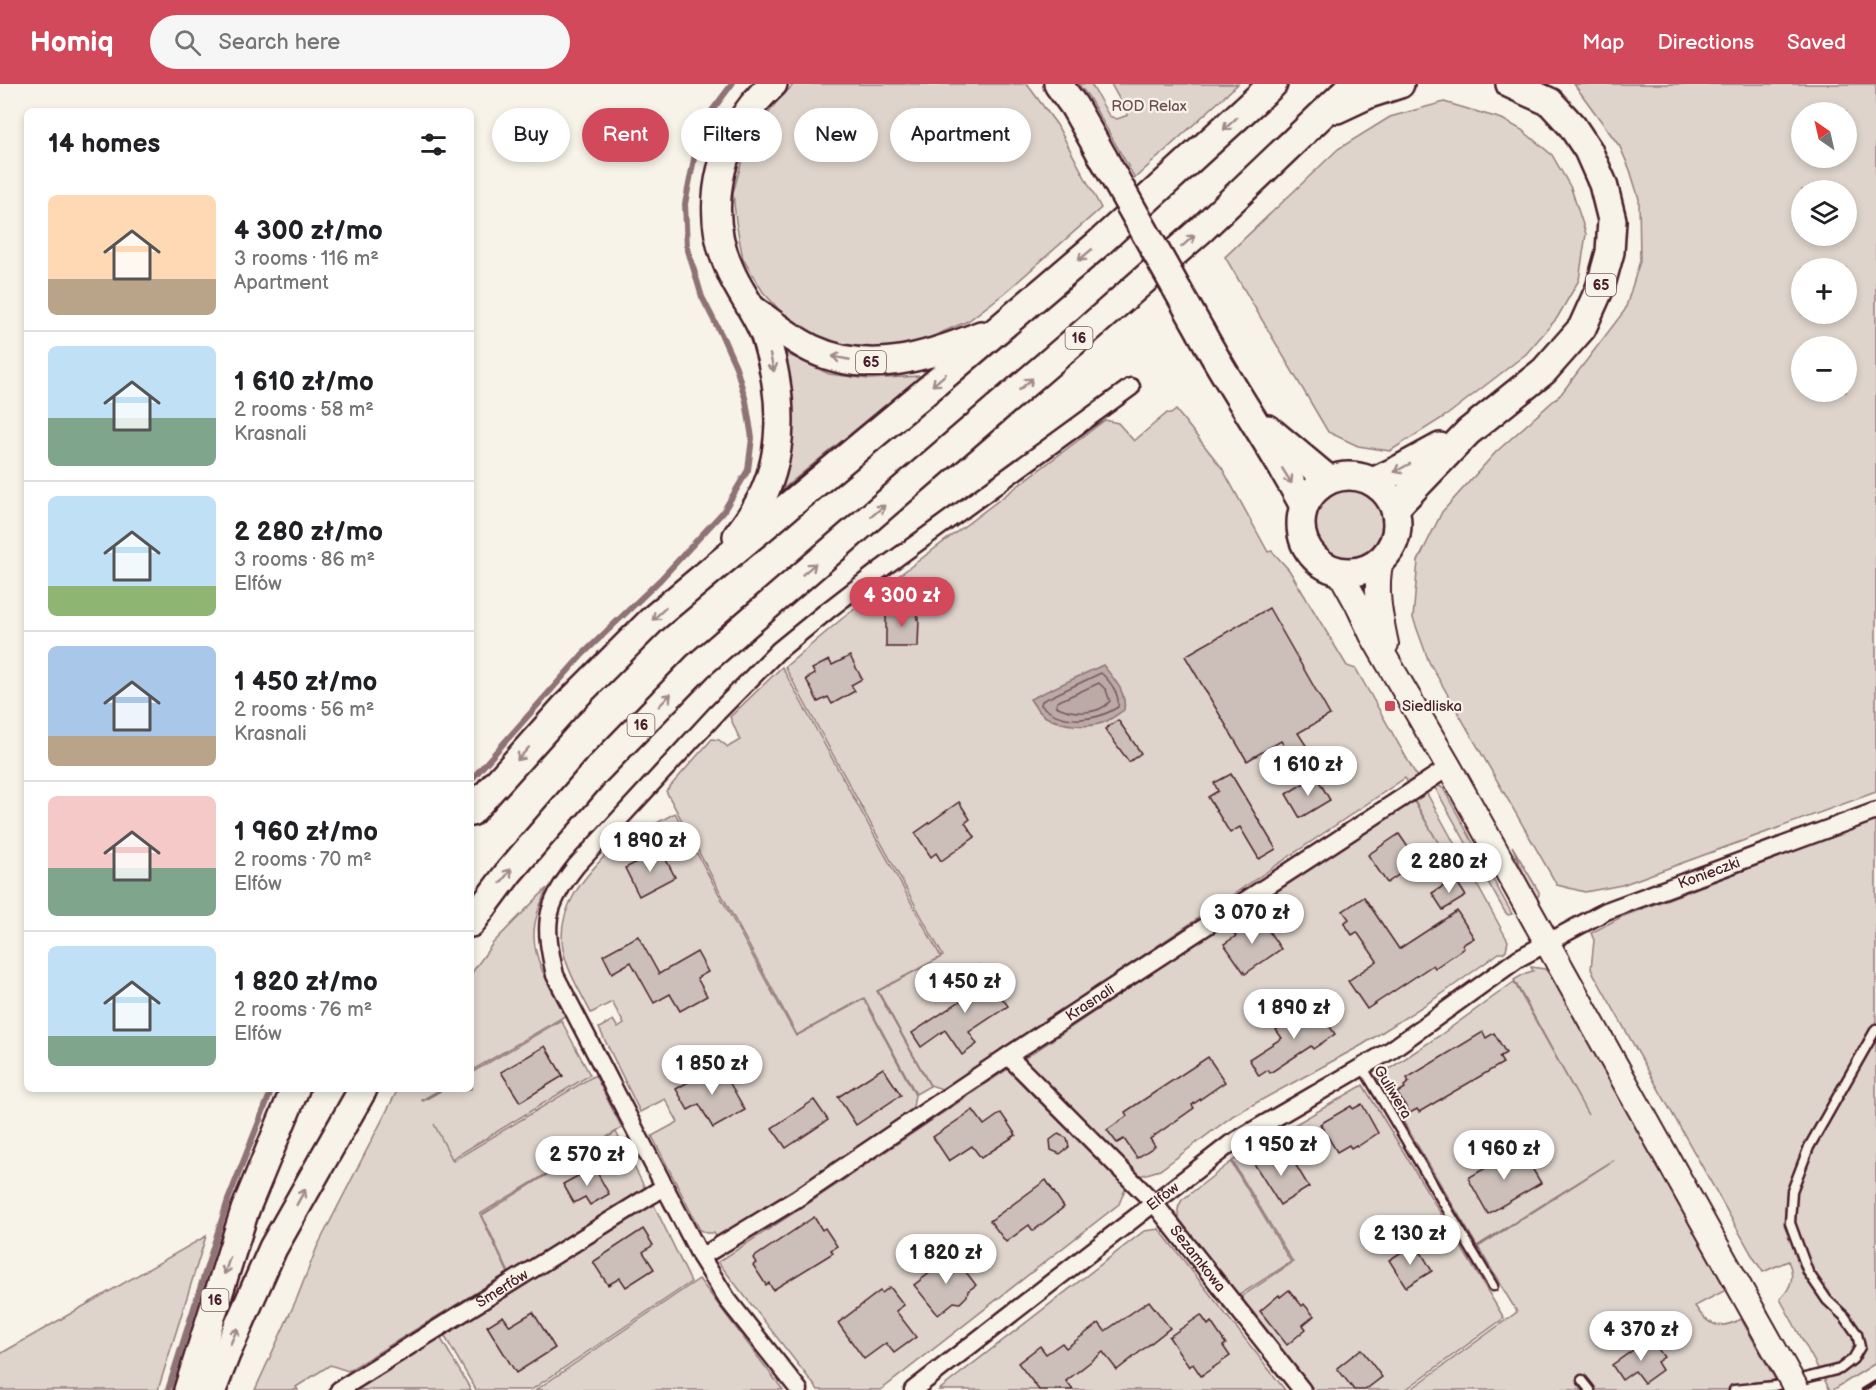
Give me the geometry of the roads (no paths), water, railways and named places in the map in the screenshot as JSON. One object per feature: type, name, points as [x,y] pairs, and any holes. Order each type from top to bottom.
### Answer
[{"type":"main road","name":"65","points":[[773,84],[748,111],[733,137],[723,160],[718,182],[717,201],[721,245],[739,289],[752,308],[813,350],[838,358],[876,363],[910,359],[954,346],[998,328]]},
{"type":"main road","points":[[1058,84],[1074,106],[1223,373],[1290,478],[1304,506]]},
{"type":"main road","points":[[474,809],[565,707],[654,618],[1097,245],[1273,84]]},
{"type":"main road","name":"16","points":[[474,919],[509,872],[596,771],[698,666],[1203,228],[1354,84]]},
{"type":"main road","points":[[1317,119],[1369,94],[1400,84]]},
{"type":"main road","points":[[1510,84],[1546,93]]},
{"type":"main road","name":"65","points":[[1395,508],[1468,432],[1544,371],[1582,328],[1600,288],[1610,252],[1612,220],[1603,184],[1588,150],[1546,93]]},
{"type":"main road","points":[[703,576],[756,509],[769,478],[777,450],[780,433],[778,395],[765,336],[752,308]]},
{"type":"main road","points":[[1247,411],[1329,480]]},
{"type":"main road","points":[[1373,482],[1468,432]]},
{"type":"main road","points":[[1344,476],[1359,476],[1373,482],[1386,492],[1395,508],[1396,534],[1390,548],[1381,560],[1358,571],[1339,571],[1324,566],[1305,544],[1301,529],[1301,514],[1304,506],[1316,488],[1329,480],[1344,476]]},
{"type":"main road","name":"16","points":[[188,1390],[245,1210],[294,1092]]},
{"type":"main road","name":"16","points":[[212,1390],[273,1248],[361,1092]]},
{"type":"street","points":[[799,1390],[727,1299],[701,1257],[664,1187],[555,975],[548,938],[550,909],[559,887],[576,866],[717,713],[778,651],[880,570],[1131,387]]},
{"type":"street","points":[[1381,560],[1377,575],[1380,611],[1390,664]]},
{"type":"street","points":[[1339,571],[1372,635],[1449,767],[1797,1390]]},
{"type":"street","name":"Krasnali","points":[[701,1257],[798,1198],[1008,1056],[1449,767]]},
{"type":"street","name":"Konieczki","points":[[1547,943],[1606,911],[1876,811]]},
{"type":"street","name":"Elfów","points":[[913,1390],[1230,1144],[1419,1030],[1519,958],[1547,943]]},
{"type":"street","name":"Sezamkowa","points":[[1008,1056],[1154,1203],[1302,1390]]},
{"type":"street","name":"Smerfów","points":[[339,1390],[664,1187]]},
{"type":"lane","points":[[1734,1390],[1774,1386],[1840,1369],[1853,1359],[1860,1347],[1857,1334],[1845,1317],[1827,1300],[1808,1272],[1790,1222],[1792,1191],[1809,1147],[1876,1029]]},
{"type":"lane","name":"Guliwera","points":[[1362,1066],[1493,1286]]},
{"type":"lane","points":[[1582,1380],[1590,1390]]},
{"type":"water","points":[[1103,665],[1119,686],[1124,697],[1124,710],[1107,721],[1085,726],[1060,723],[1037,710],[1030,699]]},
{"type":"waterway","points":[[474,777],[583,654],[660,580],[723,512],[748,470],[752,438],[746,401],[736,367],[702,297],[687,247],[685,204],[696,149],[711,112],[732,84]]},
{"type":"waterway","points":[[168,1390],[228,1200],[271,1092]]},
{"type":"railway","points":[[1863,1390],[1876,1382]]},
{"type":"place","name":"Siedliska","points":[[1390,706]]},
{"type":"park label","name":"ROD Relax","points":[[1149,106]]}]
